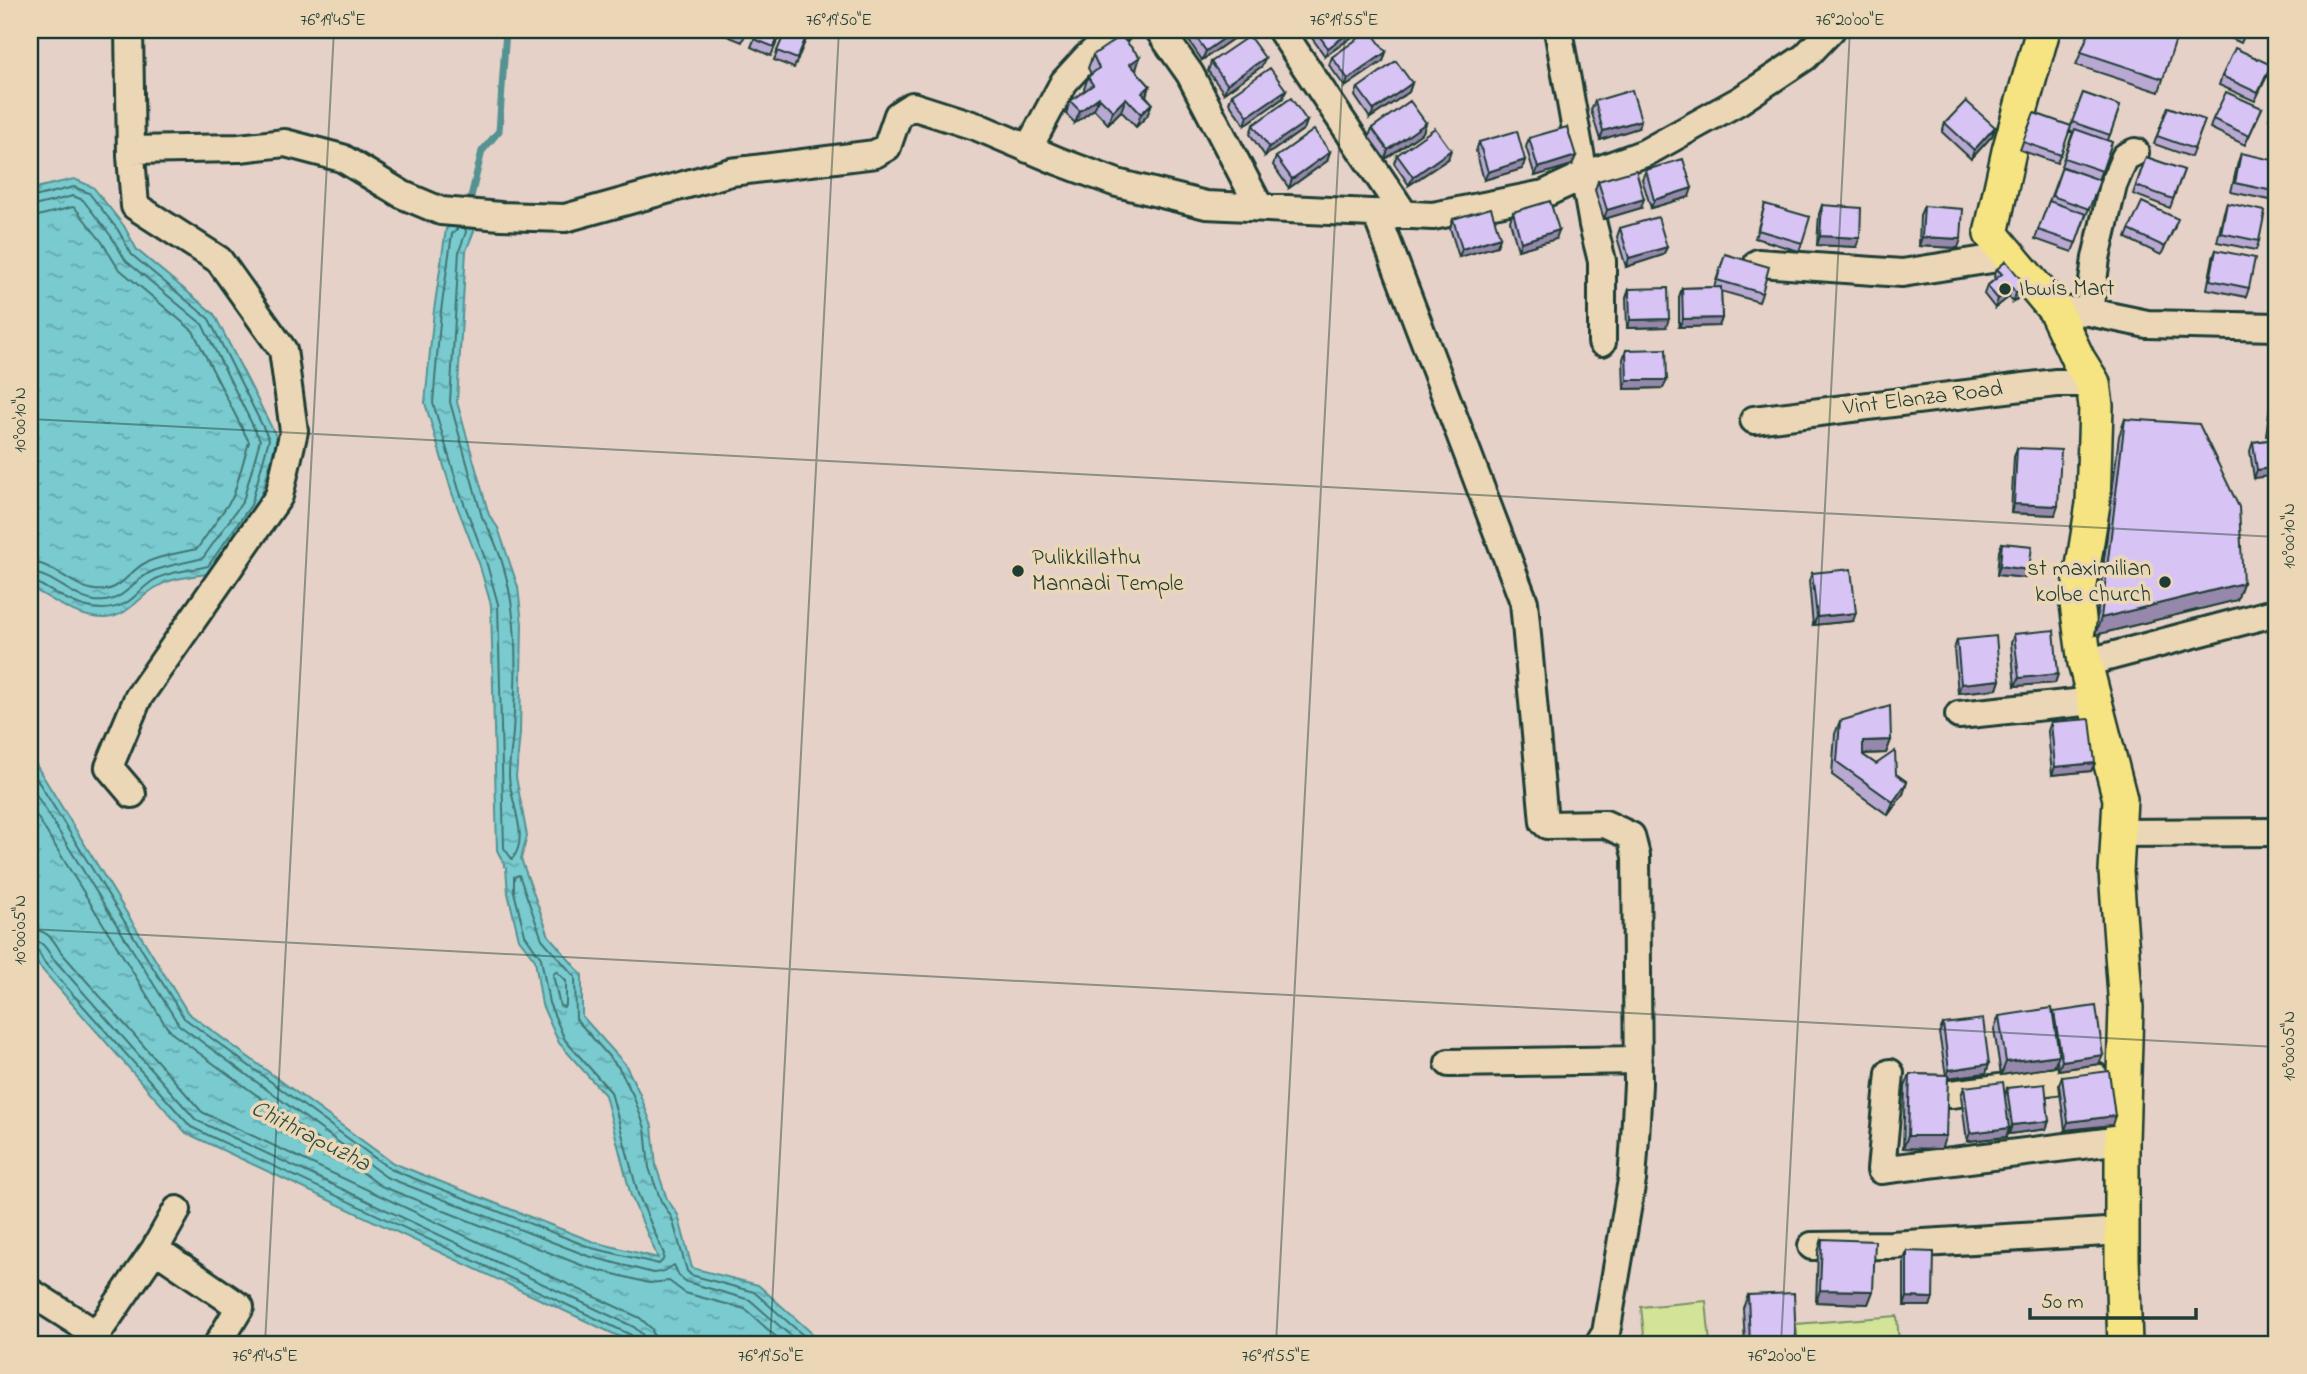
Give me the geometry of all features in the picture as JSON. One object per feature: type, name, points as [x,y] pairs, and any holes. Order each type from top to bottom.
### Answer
[{"type":"main road","points":[[2043,30],[2009,151],[1991,233],[2055,310],[2078,359],[2093,383],[2096,406],[2093,504],[2077,604],[2085,663],[2120,799],[2116,872],[2126,1008],[2122,1140],[2125,1344]]},
{"type":"street","points":[[129,30],[135,206],[219,260],[283,350],[294,431],[279,496],[138,698],[109,767],[132,794]]},
{"type":"street","points":[[1028,149],[1064,82],[1118,30]]},
{"type":"street","points":[[1159,30],[1190,74],[1259,206]]},
{"type":"street","points":[[1281,30],[1404,215]]},
{"type":"street","points":[[1558,30],[1593,225],[1602,261],[1602,342]]},
{"type":"street","points":[[131,150],[239,148],[285,143],[342,158],[402,195],[441,211],[565,218],[731,172],[875,154],[887,147],[898,115],[912,106],[978,127],[1117,183],[1206,205],[1433,216],[1544,194],[1585,175],[1645,153],[1739,101],[1805,57],[1831,30]]},
{"type":"street","points":[[2089,312],[2096,258],[2113,185],[2125,157],[2135,152]]},
{"type":"street","points":[[1376,213],[1524,602],[1544,822],[1547,825],[1605,824],[1631,836],[1636,856],[1638,1060],[1632,1181],[1606,1333],[1599,1344]]},
{"type":"street","points":[[1758,263],[1902,273],[2011,256]]},
{"type":"street","points":[[2055,310],[2089,312],[2147,324],[2277,327]]},
{"type":"street","name":"Vint Elanza Road","points":[[1754,420],[2056,383],[2093,383]]},
{"type":"street","points":[[2085,663],[2277,612]]},
{"type":"street","points":[[1959,715],[2094,701]]},
{"type":"street","points":[[2118,833],[2277,832]]},
{"type":"street","points":[[1449,1063],[1638,1060]]},
{"type":"street","points":[[1890,1073],[1881,1170],[2122,1140]]},
{"type":"street","points":[[1951,1094],[2124,1073]]},
{"type":"street","points":[[30,1292],[93,1339],[155,1249],[177,1210]]},
{"type":"street","points":[[1812,1246],[1891,1245],[2122,1231]]},
{"type":"street","points":[[155,1249],[240,1307],[218,1344]]},
{"type":"green space","points":[[1706,1301],[1710,1344],[1645,1344],[1641,1307]]},
{"type":"green space","points":[[1897,1316],[1899,1344],[1798,1344],[1796,1324]]},
{"type":"water","points":[[74,179],[93,187],[124,226],[137,250],[214,314],[277,438],[258,508],[213,573],[169,581],[149,592],[126,611],[105,618],[75,612],[30,587],[30,193],[40,187]]},
{"type":"water","name":"Chithrapuzha","points":[[458,220],[478,221],[466,251],[457,402],[489,515],[498,528],[518,587],[522,624],[520,733],[516,777],[527,836],[521,859],[549,936],[582,975],[582,1016],[625,1064],[639,1092],[652,1126],[656,1166],[667,1199],[678,1215],[692,1268],[758,1285],[824,1344],[635,1344],[186,1133],[39,966],[30,950],[30,755],[188,1013],[393,1163],[594,1242],[658,1258],[631,1196],[605,1095],[559,1043],[542,1005],[535,960],[519,939],[508,893],[506,868],[497,850],[491,605],[479,563],[452,493],[425,403],[434,310],[446,229]]},
{"type":"building","points":[[758,30],[781,30],[774,47],[754,39]]},
{"type":"building","points":[[786,30],[809,30],[797,59],[777,51]]},
{"type":"building","points":[[1191,30],[1236,30],[1206,51]]},
{"type":"building","points":[[1315,30],[1353,30],[1328,48]]},
{"type":"building","points":[[1370,30],[1386,52],[1348,79],[1332,57]]},
{"type":"building","points":[[2090,30],[2179,30],[2163,79],[2081,52]]},
{"type":"building","points":[[1121,36],[1140,57],[1130,64],[1150,86],[1142,93],[1152,103],[1141,114],[1126,98],[1113,111],[1099,97],[1080,111],[1070,101],[1093,85],[1088,77],[1099,68],[1093,55]]},
{"type":"building","points":[[1249,36],[1265,58],[1227,84],[1211,62]]},
{"type":"building","points":[[2235,48],[2271,65],[2258,93],[2222,76]]},
{"type":"building","points":[[1396,61],[1412,83],[1374,110],[1358,88]]},
{"type":"building","points":[[1270,68],[1286,90],[1248,116],[1232,94]]},
{"type":"building","points":[[1632,90],[1641,120],[1603,131],[1595,101]]},
{"type":"building","points":[[2226,92],[2262,108],[2249,136],[2213,119]]},
{"type":"building","points":[[2083,93],[2120,106],[2110,135],[2072,122]]},
{"type":"building","points":[[1291,98],[1307,121],[1269,147],[1253,125]]},
{"type":"building","points":[[1410,101],[1426,123],[1388,150],[1372,128]]},
{"type":"building","points":[[1966,101],[1995,127],[1974,150],[1945,123]]},
{"type":"building","points":[[2168,107],[2205,120],[2194,149],[2157,136]]},
{"type":"building","points":[[2034,113],[2071,126],[2061,155],[2023,142]]},
{"type":"building","points":[[1567,127],[1576,156],[1538,168],[1529,138]]},
{"type":"building","points":[[1435,128],[1451,150],[1413,177],[1397,155]]},
{"type":"building","points":[[2075,129],[2112,142],[2102,171],[2064,158]]},
{"type":"building","points":[[1314,130],[1330,152],[1292,179],[1276,157]]},
{"type":"building","points":[[1517,131],[1525,160],[1488,172],[1479,142]]},
{"type":"building","points":[[2241,153],[2277,161],[2273,191],[2235,183]]},
{"type":"building","points":[[2146,157],[2184,170],[2173,199],[2136,186]]},
{"type":"building","points":[[1683,159],[1692,188],[1654,200],[1646,170]]},
{"type":"building","points":[[2062,167],[2100,180],[2089,209],[2052,196]]},
{"type":"building","points":[[1636,170],[1644,199],[1607,210],[1598,181]]},
{"type":"building","points":[[1550,201],[1559,230],[1521,242],[1513,212]]},
{"type":"building","points":[[2049,201],[2086,214],[2076,243],[2038,230]]},
{"type":"building","points":[[2142,202],[2178,219],[2165,247],[2129,230]]},
{"type":"building","points":[[2227,203],[2265,211],[2259,241],[2221,233]]},
{"type":"building","points":[[1765,204],[1810,217],[1802,243],[1758,230]]},
{"type":"building","points":[[1822,205],[1861,208],[1860,238],[1820,236]]},
{"type":"building","points":[[1924,206],[1963,209],[1961,239],[1922,237]]},
{"type":"building","points":[[1491,208],[1500,237],[1462,249],[1453,219]]},
{"type":"building","points":[[1658,217],[1667,247],[1629,258],[1620,228]]},
{"type":"building","points":[[2216,250],[2255,258],[2249,288],[2210,280]]},
{"type":"building","points":[[1725,254],[1769,267],[1762,293],[1717,280]]},
{"type":"building","points":[[2006,261],[2026,286],[2016,293],[2012,288],[1998,299],[1987,286],[2002,274],[1997,269]]},
{"type":"building","points":[[1721,287],[1722,318],[1683,319],[1682,288]]},
{"type":"building","points":[[1668,288],[1669,319],[1630,320],[1629,289]]},
{"type":"building","points":[[1666,349],[1667,380],[1627,380],[1626,350]]},
{"type":"building","points":[[2274,397],[2277,398],[2277,429],[2269,427]]},
{"type":"building","points":[[2125,419],[2199,424],[2239,507],[2243,583],[2101,618]]},
{"type":"building","points":[[2277,439],[2277,467],[2257,470],[2253,442]]},
{"type":"building","points":[[2017,448],[2061,450],[2058,506],[2014,504]]},
{"type":"building","points":[[2002,543],[2032,546],[2029,570],[2000,566]]},
{"type":"building","points":[[1851,569],[1856,613],[1817,617],[1812,573]]},
{"type":"building","points":[[2054,630],[2058,674],[2019,678],[2014,634]]},
{"type":"building","points":[[1996,636],[2000,680],[1961,684],[1957,640]]},
{"type":"building","points":[[1890,706],[1891,740],[1863,741],[1863,755],[1876,764],[1895,751],[1896,774],[1907,782],[1893,802],[1837,762],[1840,721]]},
{"type":"building","points":[[2090,719],[2095,763],[2055,767],[2051,722]]},
{"type":"building","points":[[2096,1006],[2103,1055],[2062,1061],[2054,1012]]},
{"type":"building","points":[[2052,1008],[2059,1055],[2006,1062],[1999,1016]]},
{"type":"building","points":[[1983,1019],[1989,1064],[1949,1070],[1943,1024]]},
{"type":"building","points":[[2109,1071],[2115,1116],[2068,1122],[2062,1077]]},
{"type":"building","points":[[1910,1074],[1948,1075],[1946,1136],[1908,1136]]},
{"type":"building","points":[[2003,1082],[2009,1128],[1970,1133],[1964,1087]]},
{"type":"building","points":[[2045,1084],[2049,1121],[2012,1125],[2007,1088]]},
{"type":"building","points":[[1822,1239],[1875,1241],[1873,1291],[1820,1290]]},
{"type":"building","points":[[1907,1251],[1934,1252],[1933,1298],[1907,1297]]},
{"type":"building","points":[[1794,1293],[1796,1344],[1750,1344],[1748,1295]]},
{"type":"waterway","points":[[468,209],[482,151],[499,131],[506,30]]},
{"type":"place","name":"Ibwis Mart","points":[[2005,289]]},
{"type":"place","name":"Pulikkillathu Mannadi Temple","points":[[1018,571]]},
{"type":"place","name":"st maximilian kolbe church","points":[[2165,582]]}]
